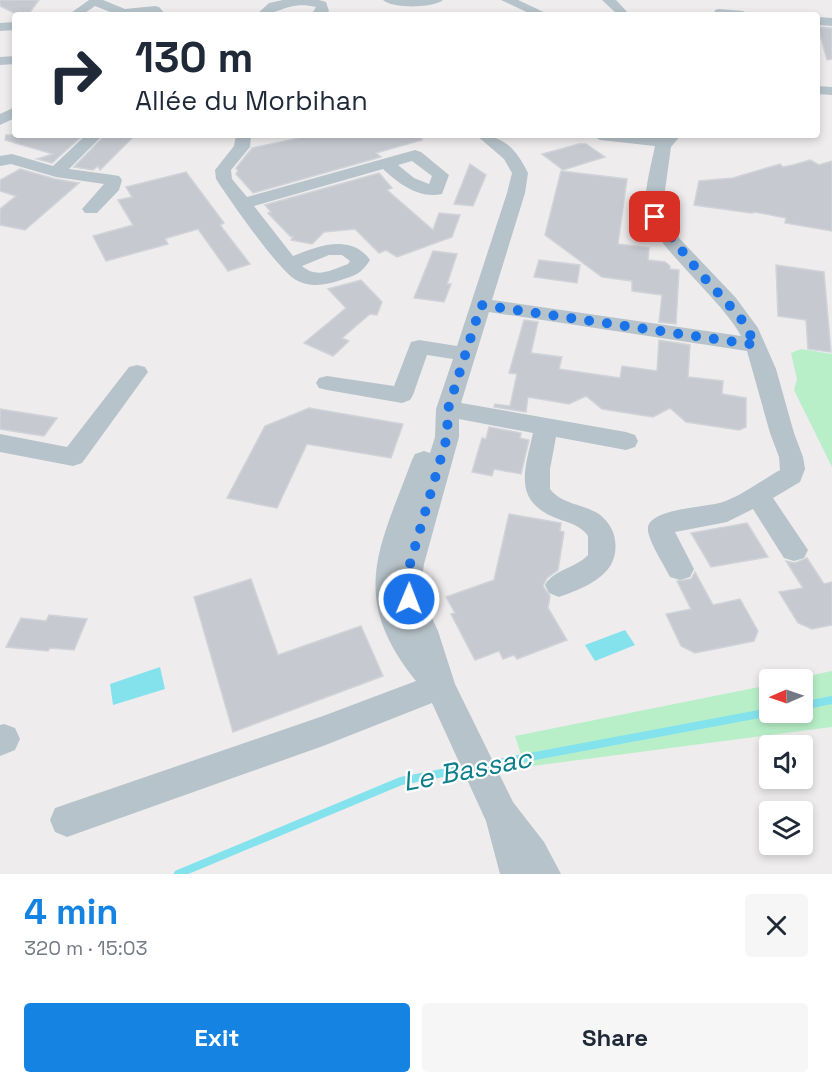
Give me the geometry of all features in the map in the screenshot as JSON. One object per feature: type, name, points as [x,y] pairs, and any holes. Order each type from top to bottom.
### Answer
[{"type":"street","points":[[266,12],[273,6],[297,0]]},
{"type":"street","points":[[311,0],[322,5],[321,12]]},
{"type":"street","points":[[389,0],[393,3],[437,0]]},
{"type":"street","points":[[507,0],[534,12]]},
{"type":"street","points":[[608,0],[622,12]]},
{"type":"street","points":[[79,12],[96,1],[122,12]]},
{"type":"street","points":[[710,3],[718,12]]},
{"type":"street","points":[[141,12],[155,10],[157,12]]},
{"type":"street","points":[[56,172],[92,138]]},
{"type":"street","points":[[242,138],[242,147],[225,167],[223,173],[225,182],[289,264]]},
{"type":"street","points":[[483,138],[505,161],[518,181],[516,193],[448,409],[431,436],[398,538],[390,569],[389,599],[405,639],[416,658],[440,686],[494,799],[543,874]]},
{"type":"street","points":[[661,138],[654,205],[655,217],[699,272],[740,317],[756,345],[766,366],[780,431],[794,466],[791,475],[727,512],[670,522],[661,527],[662,536],[680,569]]},
{"type":"street","points":[[0,161],[16,159],[56,172],[113,180],[113,186],[91,209]]},
{"type":"street","points":[[243,204],[385,163]]},
{"type":"street","points":[[481,305],[756,345]]},
{"type":"street","points":[[327,383],[402,395],[419,347],[466,354]]},
{"type":"street","points":[[0,443],[74,457],[136,372]]},
{"type":"street","points":[[448,409],[626,441]]},
{"type":"street","points":[[546,428],[536,483],[539,494],[552,506],[578,513],[588,520],[597,530],[603,546],[599,561],[593,568],[559,585]]},
{"type":"street","points":[[757,495],[794,550]]},
{"type":"street","points":[[67,820],[323,731],[440,686]]},
{"type":"street","points":[[494,799],[518,874]]},
{"type":"green space","points":[[801,349],[832,354],[832,467],[794,390],[797,379],[791,353]]},
{"type":"green space","points":[[832,671],[832,727],[525,767],[515,736],[759,687],[759,723],[813,723],[813,675]]},
{"type":"water","points":[[625,630],[635,645],[595,661],[585,645]]},
{"type":"water","points":[[160,667],[165,689],[113,705],[110,684]]},
{"type":"building","points":[[0,0],[39,0],[30,12],[12,12],[0,6]]},
{"type":"building","points":[[820,27],[832,28],[832,59],[827,60]]},
{"type":"building","points":[[6,135],[12,135],[12,138],[80,138],[52,163],[37,159],[53,154],[5,140]]},
{"type":"building","points":[[102,138],[132,138],[100,170],[98,166],[93,170],[74,167]]},
{"type":"building","points":[[300,138],[422,138],[422,140],[376,153],[381,157],[253,193],[236,174],[238,171],[236,168],[252,148]]},
{"type":"building","points":[[586,144],[605,157],[563,170],[542,154]]},
{"type":"building","points":[[810,160],[819,165],[832,161],[832,231],[785,223],[786,218],[755,212],[694,205],[699,181],[733,178],[780,164],[783,167]]},
{"type":"building","points":[[470,164],[486,175],[473,206],[454,204]]},
{"type":"building","points":[[20,169],[79,183],[25,230],[0,225],[0,209],[16,196],[0,191],[0,180]]},
{"type":"building","points":[[561,171],[627,179],[618,244],[649,248],[648,260],[665,262],[670,269],[679,270],[676,324],[659,322],[662,295],[632,291],[632,281],[602,277],[545,235]]},
{"type":"building","points":[[186,172],[224,223],[220,225],[250,264],[228,271],[198,229],[165,239],[168,244],[106,261],[93,236],[133,225],[118,200],[132,197],[126,187]]},
{"type":"building","points":[[379,173],[392,188],[387,190],[433,230],[439,213],[460,215],[452,237],[397,257],[386,250],[379,253],[355,229],[324,232],[312,244],[291,240],[293,237],[268,213],[271,212],[265,205]]},
{"type":"building","points":[[433,251],[457,254],[447,284],[451,284],[444,302],[414,298]]},
{"type":"building","points":[[539,260],[580,265],[577,283],[534,277]]},
{"type":"building","points":[[776,265],[824,272],[831,352],[808,349],[806,320],[778,316]]},
{"type":"building","points":[[361,280],[382,302],[377,315],[370,314],[342,338],[349,341],[333,356],[304,343],[346,308],[328,289]]},
{"type":"building","points":[[524,320],[538,322],[531,353],[562,357],[559,369],[620,378],[622,366],[657,371],[659,340],[690,345],[688,377],[723,381],[722,394],[746,398],[746,427],[739,430],[686,422],[670,408],[653,417],[602,409],[586,396],[569,404],[528,397],[526,412],[494,407],[495,404],[510,406],[517,374],[509,373]]},
{"type":"building","points":[[309,408],[403,424],[391,458],[307,444],[277,508],[227,498],[265,426]]},
{"type":"building","points":[[0,409],[57,418],[44,436],[24,433],[0,429]]},
{"type":"building","points":[[489,427],[521,433],[520,438],[529,440],[521,474],[494,469],[492,476],[472,472],[482,438],[486,439]]},
{"type":"building","points":[[509,514],[561,523],[560,531],[564,532],[558,570],[547,578],[543,586],[550,596],[548,608],[567,640],[517,659],[514,655],[503,659],[499,651],[475,660],[451,614],[455,613],[446,597],[494,580]]},
{"type":"building","points":[[747,523],[768,557],[711,567],[691,533]]},
{"type":"building","points":[[807,558],[824,584],[832,582],[832,625],[812,629],[798,623],[779,592],[803,588],[786,561],[795,563]]},
{"type":"building","points":[[695,572],[713,605],[740,599],[758,631],[754,641],[695,653],[681,646],[666,614],[691,609],[677,581],[691,579]]},
{"type":"building","points":[[251,579],[278,655],[361,626],[383,676],[233,732],[194,597]]},
{"type":"building","points":[[49,615],[87,619],[74,650],[50,648],[48,651],[6,647],[21,618],[46,621]]},
{"type":"waterway","name":"Le Bassac","points":[[813,704],[832,700]]},
{"type":"waterway","name":"Le Bassac","points":[[487,765],[759,714]]},
{"type":"waterway","name":"Le Bassac","points":[[178,874],[401,781],[468,768]]},
{"type":"route","points":[[409,599],[407,586],[410,564],[447,437],[448,409],[481,305],[756,345],[732,306],[699,272],[655,217]]}]
